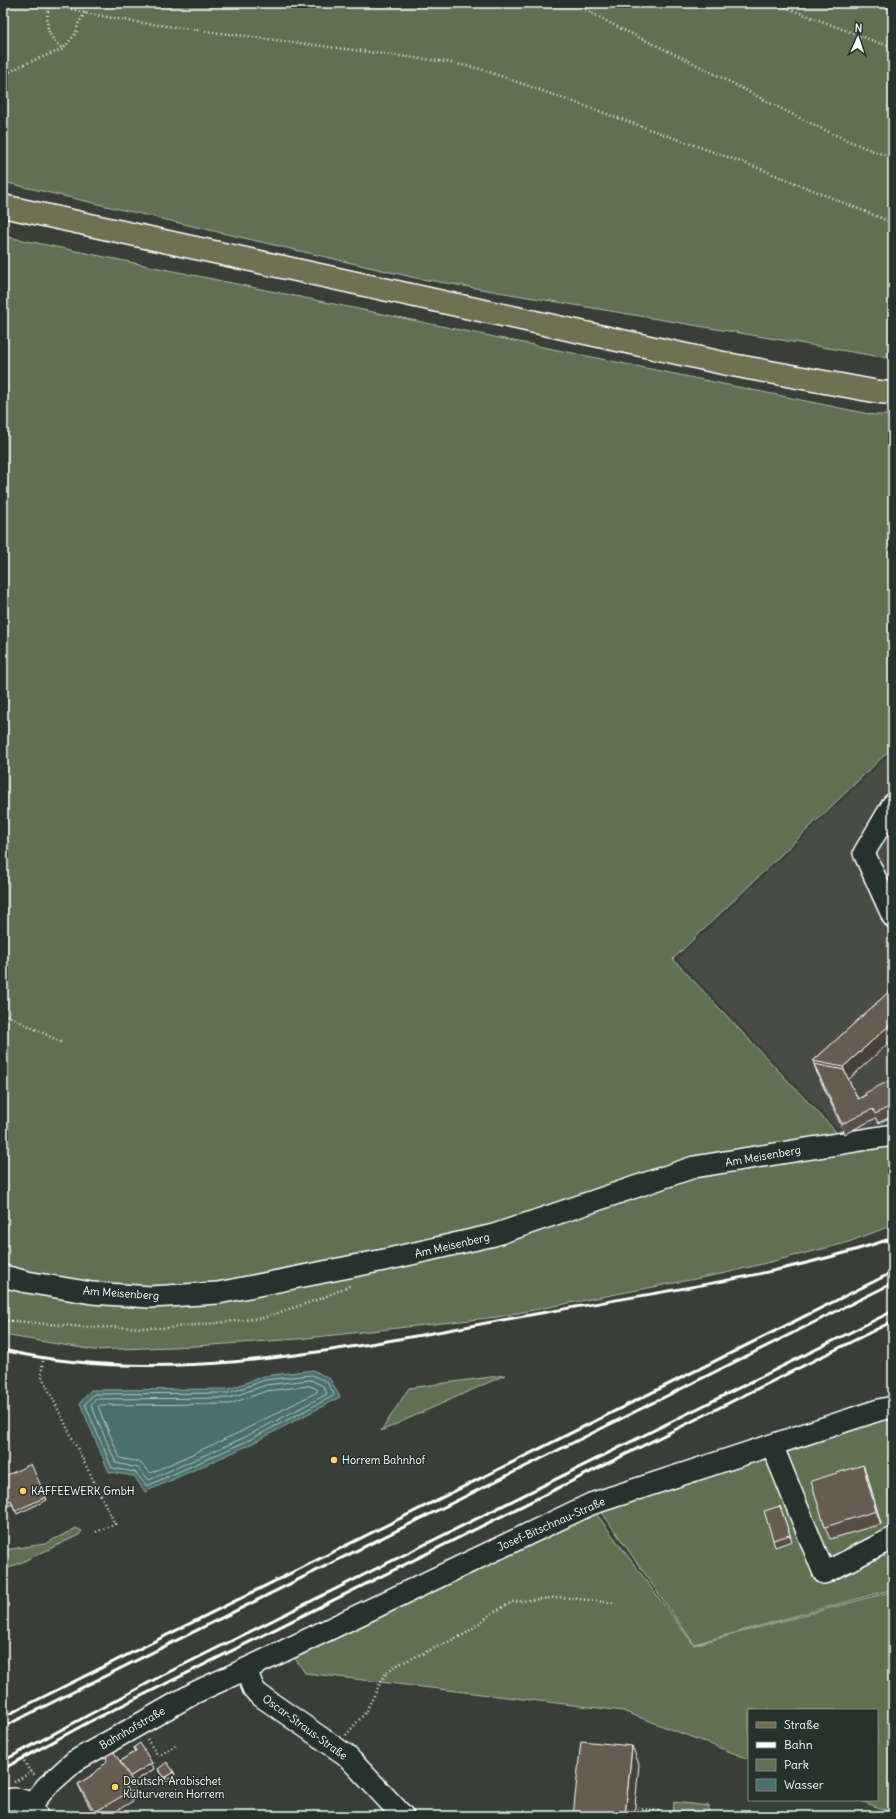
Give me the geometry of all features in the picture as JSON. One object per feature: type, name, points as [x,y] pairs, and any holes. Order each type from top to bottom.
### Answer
[{"type":"main road","points":[[3,206],[732,365],[879,392],[893,393]]},
{"type":"street","points":[[893,804],[864,853],[893,917]]},
{"type":"street","name":"Am Meisenberg","points":[[3,1276],[27,1282],[92,1293],[150,1297],[218,1293],[389,1259],[494,1235],[694,1167],[893,1134]]},
{"type":"street","name":"Josef-Bitschnau-Straße","points":[[246,1669],[591,1504],[887,1407],[893,1407]]},
{"type":"street","points":[[772,1445],[824,1573],[893,1538]]},
{"type":"street","name":"Oscar-Straus-Straße","points":[[246,1669],[253,1688],[258,1694],[335,1747],[351,1761],[403,1816]]},
{"type":"street","name":"Bahnhofstraße","points":[[6,1793],[24,1800],[34,1810],[47,1786],[75,1761],[196,1692],[246,1669]]},
{"type":"path","points":[[49,3],[47,24],[49,34],[52,40],[62,49]]},
{"type":"path","points":[[52,3],[85,13],[135,22],[447,62],[481,68],[761,169],[893,223]]},
{"type":"path","points":[[575,3],[631,33],[804,119],[874,152],[893,158]]},
{"type":"path","points":[[774,3],[872,40],[893,46]]},
{"type":"path","points":[[3,76],[22,65],[62,49],[76,33],[78,24],[85,13]]},
{"type":"path","points":[[3,1013],[61,1042]]},
{"type":"path","points":[[3,1320],[84,1327],[167,1328],[264,1318],[322,1298],[358,1282]]},
{"type":"path","points":[[43,1361],[41,1375],[116,1524],[96,1532]]},
{"type":"path","points":[[335,1747],[365,1713],[384,1676],[393,1667],[465,1634],[494,1612],[512,1602],[560,1597],[616,1603]]},
{"type":"path","points":[[143,1733],[158,1756],[176,1745]]},
{"type":"path","points":[[6,1793],[32,1772]]},
{"type":"path","points":[[634,1807],[658,1811],[659,1816]]},
{"type":"shaded area","points":[[893,751],[893,1130],[845,1137],[677,959]]},
{"type":"green space","points":[[3,3],[893,3],[893,359],[416,278],[3,182]]},
{"type":"green space","points":[[3,236],[874,415],[893,415],[893,747],[673,959],[843,1139],[893,1139],[893,1225],[846,1243],[726,1273],[497,1317],[298,1339],[197,1346],[94,1350],[3,1335]]},
{"type":"green space","points":[[505,1375],[381,1431],[409,1388]]},
{"type":"green space","points":[[893,1414],[893,1589],[694,1644],[598,1507]]},
{"type":"green space","points":[[592,1508],[694,1645],[893,1591],[893,1813],[861,1801],[878,1801],[878,1709],[748,1709],[748,1759],[623,1711],[305,1673],[290,1651]]},
{"type":"green space","points":[[76,1528],[82,1531],[79,1535],[3,1571],[3,1550],[45,1544]]},
{"type":"green space","points":[[674,1802],[709,1806],[708,1816],[673,1816]]},
{"type":"green space","points":[[18,1808],[27,1816],[3,1816],[5,1812]]},
{"type":"water","points":[[313,1370],[330,1379],[340,1397],[247,1446],[145,1492],[134,1476],[109,1472],[80,1403],[91,1390],[229,1389],[264,1376]]},
{"type":"building","points":[[893,988],[893,1022],[843,1067],[813,1061]]},
{"type":"building","points":[[814,1064],[844,1070],[858,1099],[866,1095],[865,1093],[893,1079],[893,1105],[875,1114],[873,1109],[842,1124]]},
{"type":"building","name":"KAFFEEWERK GmbH","points":[[31,1464],[46,1497],[15,1511],[11,1500],[3,1504],[3,1477]]},
{"type":"building","points":[[863,1465],[876,1511],[825,1527],[811,1481]]},
{"type":"building","points":[[780,1506],[790,1535],[773,1540],[764,1511]]},
{"type":"building","points":[[581,1741],[632,1746],[625,1816],[573,1816]]},
{"type":"building","points":[[140,1743],[152,1763],[129,1777],[120,1761],[136,1751],[134,1747]]},
{"type":"building","points":[[114,1752],[132,1780],[125,1785],[129,1792],[95,1812],[78,1784],[94,1774],[107,1761],[106,1756]]},
{"type":"building","points":[[167,1762],[174,1772],[165,1778],[158,1769]]},
{"type":"railway","points":[[3,1350],[69,1361],[137,1366],[206,1364],[275,1358],[345,1348],[765,1273],[808,1263],[893,1238]]},
{"type":"railway","points":[[3,1717],[893,1272]]},
{"type":"railway","points":[[3,1727],[893,1283]]},
{"type":"railway","points":[[3,1761],[163,1675],[893,1311]]},
{"type":"railway","points":[[3,1769],[87,1723],[893,1321]]},
{"type":"place","name":"Horrem Bahnhof","points":[[334,1460]]},
{"type":"place","name":"KAFFEEWERK GmbH","points":[[23,1491]]},
{"type":"place","name":"Deutsch-Arabischet Kulturverein Horrem","points":[[115,1787]]}]
